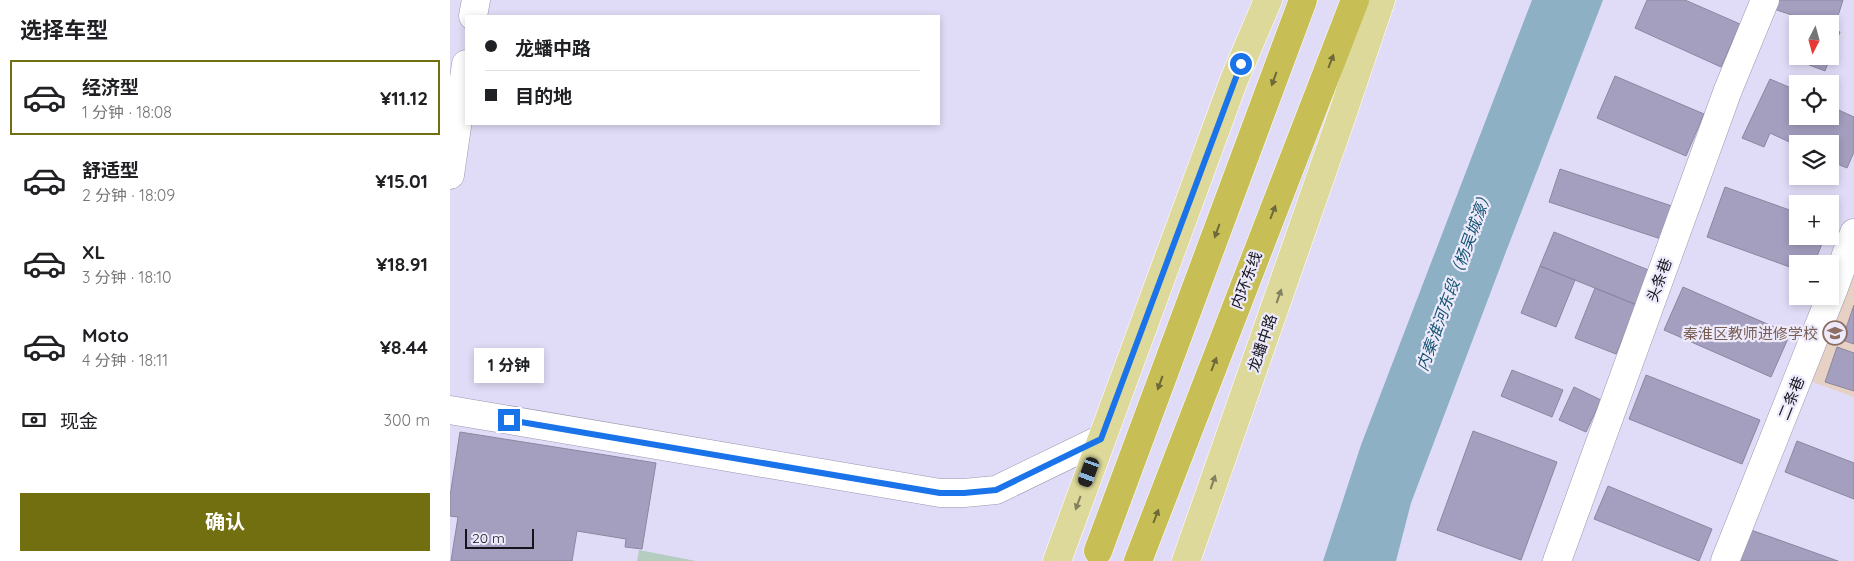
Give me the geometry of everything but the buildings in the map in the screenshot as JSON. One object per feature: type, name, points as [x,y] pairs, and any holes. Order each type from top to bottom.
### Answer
[{"type":"highway","points":[[1098,551],[1303,0]]},
{"type":"highway","name":"内环东线","points":[[1138,561],[1355,0]]},
{"type":"main road","points":[[1057,561],[1234,80],[1268,0]]},
{"type":"main road","name":"龙蟠中路","points":[[1186,561],[1381,0]]},
{"type":"street","points":[[473,15],[476,0]]},
{"type":"street","name":"头条巷","points":[[1557,561],[1728,90],[1765,0]]},
{"type":"street","points":[[450,175],[465,71]]},
{"type":"street","name":"二条巷","points":[[1725,561],[1834,288],[1854,233]]},
{"type":"street","points":[[450,410],[940,493],[996,490],[1101,439]]},
{"type":"shaded area","name":"秦淮区教师进修学校","points":[[1854,233],[1854,397],[1799,377],[1826,305],[1839,305],[1839,272]]},
{"type":"green space","points":[[639,550],[696,561],[637,561]]},
{"type":"water","name":"内秦淮河东段（杨吴城濠）","points":[[1532,0],[1603,0],[1411,503],[1396,561],[1323,561],[1361,445]]},
{"type":"place","name":"秦淮区教师进修学校","points":[[1835,333]]},
{"type":"route","points":[[509,420],[940,493],[996,490],[1030,475],[1101,439],[1241,64]]}]
